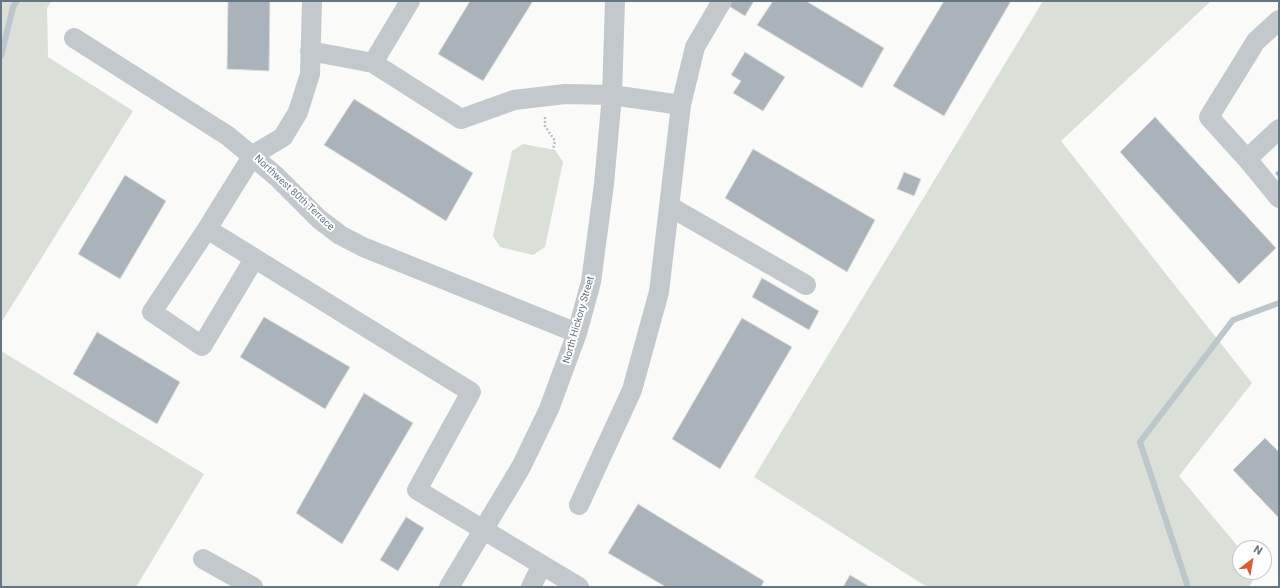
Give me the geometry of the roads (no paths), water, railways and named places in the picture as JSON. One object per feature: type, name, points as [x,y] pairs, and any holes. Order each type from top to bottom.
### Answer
[{"type":"street","points":[[254,259],[202,346],[152,312],[207,230],[253,155],[283,137],[298,112],[310,74],[312,1]]},
{"type":"street","points":[[373,63],[410,1]]},
{"type":"street","name":"North Hickory Street","points":[[449,587],[521,467],[549,409],[577,333],[592,274],[604,184],[612,95],[615,1]]},
{"type":"street","points":[[579,505],[632,390],[659,292],[681,105],[695,47],[722,1]]},
{"type":"street","points":[[1279,20],[1256,41],[1209,117],[1247,159],[1279,198]]},
{"type":"street","name":"Northwest 80th Terrace","points":[[74,38],[228,136],[253,155],[319,219],[340,235],[363,247],[577,333]]},
{"type":"street","points":[[310,51],[373,63],[461,118],[514,100],[565,94],[612,95],[681,105]]},
{"type":"street","points":[[1247,159],[1279,129]]},
{"type":"street","points":[[669,206],[806,285]]},
{"type":"street","points":[[207,230],[471,392],[417,490],[579,587]]},
{"type":"street","points":[[203,559],[253,587]]},
{"type":"street","points":[[531,587],[542,565]]},
{"type":"waterway","points":[[1,56],[13,7],[17,1]]},
{"type":"waterway","points":[[1188,587],[1140,442],[1233,320],[1279,303]]}]
